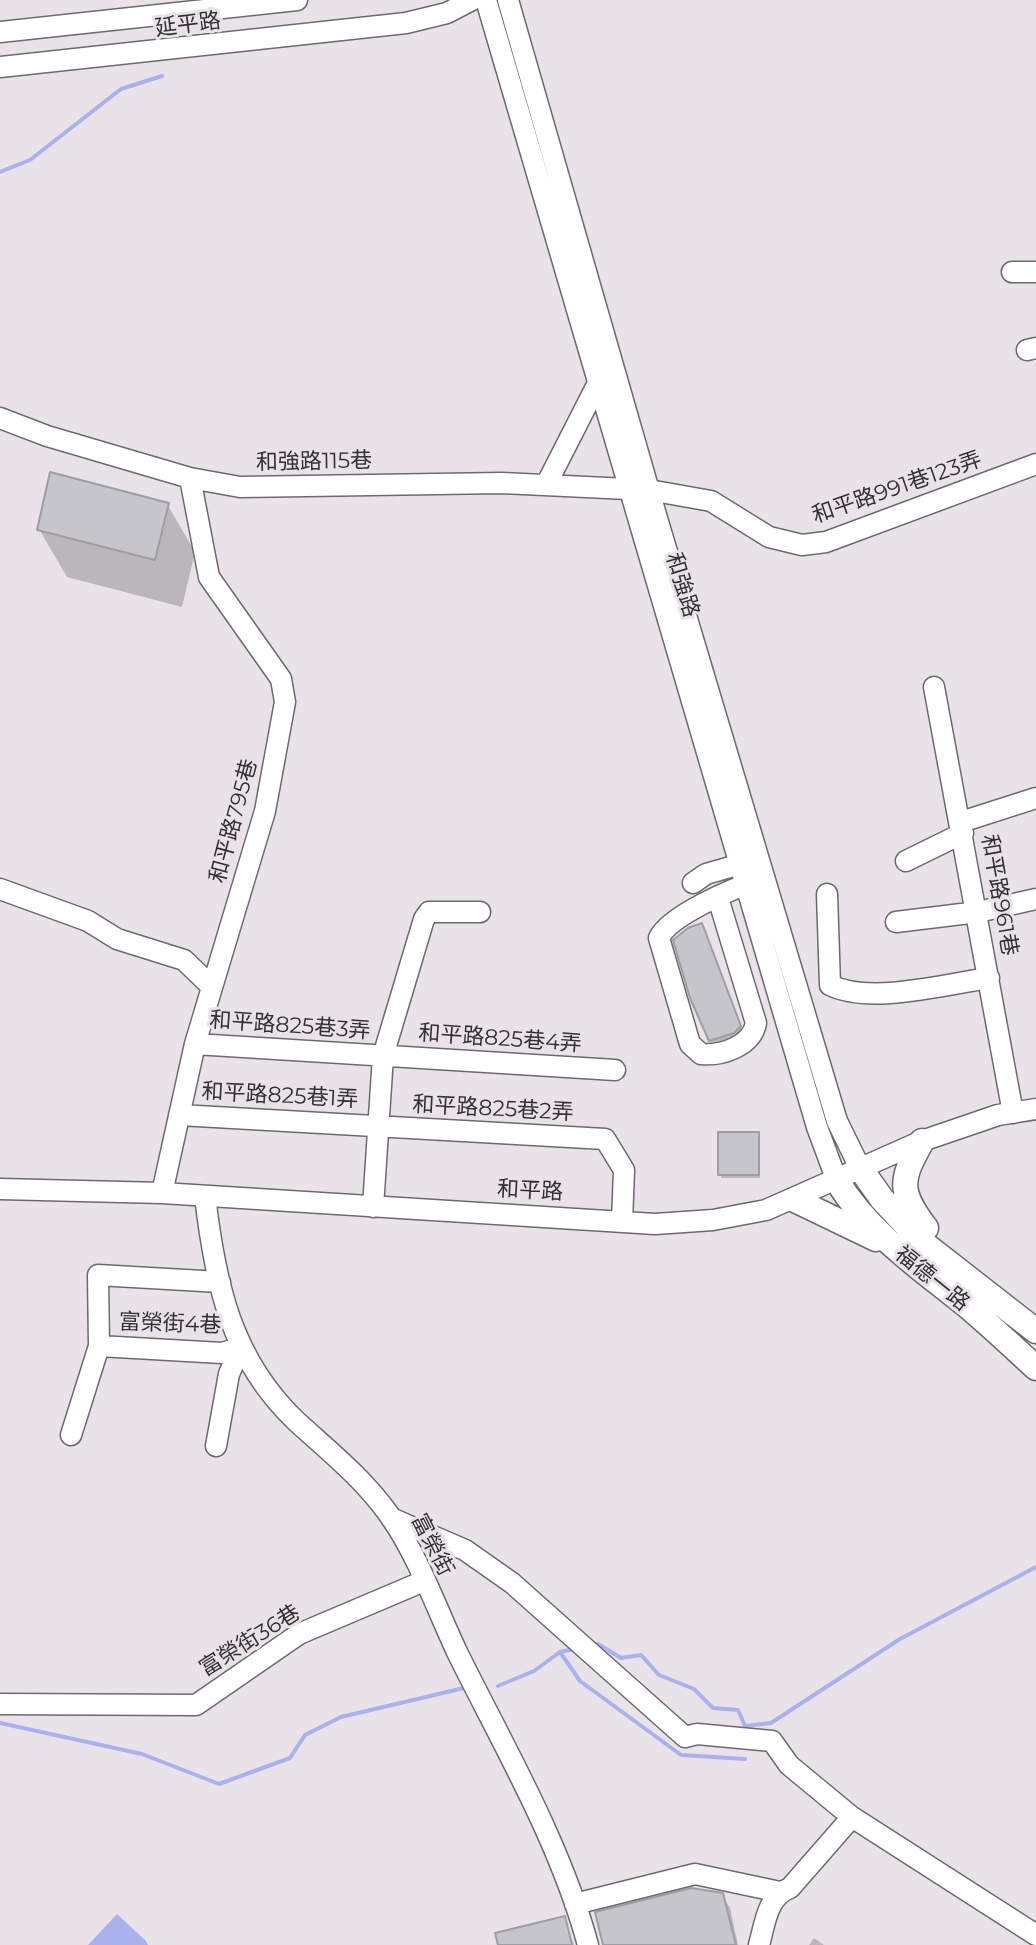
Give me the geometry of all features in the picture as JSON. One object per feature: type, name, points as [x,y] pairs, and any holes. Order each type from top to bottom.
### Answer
[{"type":"main road","points":[[922,1141],[905,1171],[904,1195],[910,1207],[929,1232],[1005,1304]]},
{"type":"main road","name":"福德一路","points":[[860,1168],[882,1199],[923,1243],[1036,1331]]},
{"type":"main road","name":"福德一路","points":[[837,1181],[852,1205],[889,1245],[968,1307],[1036,1368]]},
{"type":"main road","points":[[795,1200],[889,1245]]},
{"type":"street","name":"延平路","points":[[0,32],[297,0]]},
{"type":"street","name":"延平路","points":[[0,67],[406,23],[447,13],[472,0]]},
{"type":"street","name":"和強路","points":[[486,0],[599,381],[639,490]]},
{"type":"street","name":"和強路","points":[[508,0],[639,490],[755,882],[817,1127],[837,1181]]},
{"type":"street","points":[[1012,272],[1036,272]]},
{"type":"street","points":[[546,485],[599,381]]},
{"type":"street","name":"和強路115巷","points":[[0,418],[47,436],[190,478],[240,487],[546,485],[639,490]]},
{"type":"street","name":"和平路991巷123弄","points":[[639,490],[711,501],[769,537],[802,545],[826,542],[1036,464]]},
{"type":"street","name":"和平路795巷","points":[[162,1193],[195,1044],[265,811],[285,702],[281,679],[209,577],[190,478]]},
{"type":"street","name":"和平路961巷","points":[[934,687],[1013,1113]]},
{"type":"street","points":[[906,861],[962,827],[1036,798]]},
{"type":"street","points":[[749,861],[706,874],[700,896],[756,1023],[755,1031],[743,1044],[710,1055],[701,1054],[690,1044],[660,947],[663,928],[700,896],[755,882]]},
{"type":"street","name":"和強路","points":[[755,882],[837,1121],[860,1168]]},
{"type":"street","points":[[0,889],[88,921],[117,939],[184,960],[211,986]]},
{"type":"street","points":[[827,894],[830,985],[840,990],[880,993],[989,978]]},
{"type":"street","points":[[896,922],[978,912],[1036,899]]},
{"type":"street","points":[[373,1207],[383,1056],[424,919],[429,912],[441,910],[480,912]]},
{"type":"street","name":"和平路825巷3弄","points":[[195,1044],[383,1056]]},
{"type":"street","name":"和平路825巷4弄","points":[[383,1056],[615,1070]]},
{"type":"street","name":"和平路","points":[[0,1189],[162,1193],[655,1224],[713,1220],[766,1210],[795,1200],[922,1141],[1036,1109]]},
{"type":"street","name":"和平路825巷1弄","points":[[179,1115],[378,1126]]},
{"type":"street","name":"和平路825巷2弄","points":[[378,1126],[605,1139],[624,1170],[622,1222]]},
{"type":"street","name":"富榮街","points":[[205,1196],[220,1282],[240,1348],[270,1394],[343,1459],[391,1518],[524,1786],[575,1904],[588,1945]]},
{"type":"street","points":[[71,1435],[99,1346],[98,1275],[220,1282]]},
{"type":"street","name":"富榮街4巷","points":[[99,1346],[222,1353],[240,1348]]},
{"type":"street","points":[[216,1446],[229,1374],[240,1348]]},
{"type":"street","points":[[391,1518],[465,1550],[512,1583],[685,1737],[697,1734],[772,1741],[789,1765],[852,1817],[1036,1935]]},
{"type":"street","name":"富榮街36巷","points":[[0,1704],[196,1705],[299,1634],[424,1581]]},
{"type":"street","points":[[759,1945],[771,1905],[780,1892],[790,1888],[852,1817]]},
{"type":"street","points":[[575,1904],[695,1874],[780,1892]]},
{"type":"water","points":[[117,1914],[146,1941],[148,1945],[88,1945]]},
{"type":"building","points":[[50,472],[169,503],[155,560],[37,530]]},
{"type":"building","points":[[702,923],[741,1026],[734,1033],[709,1041],[690,998],[673,940],[688,928]]},
{"type":"building","points":[[718,1132],[759,1132],[759,1175],[718,1175]]},
{"type":"building","points":[[691,1888],[723,1893],[736,1945],[603,1945],[595,1912]]},
{"type":"building","points":[[565,1916],[572,1945],[498,1945],[495,1933]]},
{"type":"waterway","points":[[0,172],[30,160],[121,89],[162,76]]},
{"type":"waterway","points":[[591,1645],[598,1644],[621,1658],[641,1655],[659,1675],[694,1689],[713,1708],[738,1710],[745,1726],[771,1723],[900,1639],[1036,1567]]},
{"type":"waterway","points":[[498,1686],[534,1671],[560,1652],[574,1649]]},
{"type":"waterway","points":[[560,1652],[580,1681],[681,1755],[745,1759]]},
{"type":"waterway","points":[[0,1723],[142,1754],[219,1784],[290,1758],[305,1735],[341,1717],[464,1688]]}]
